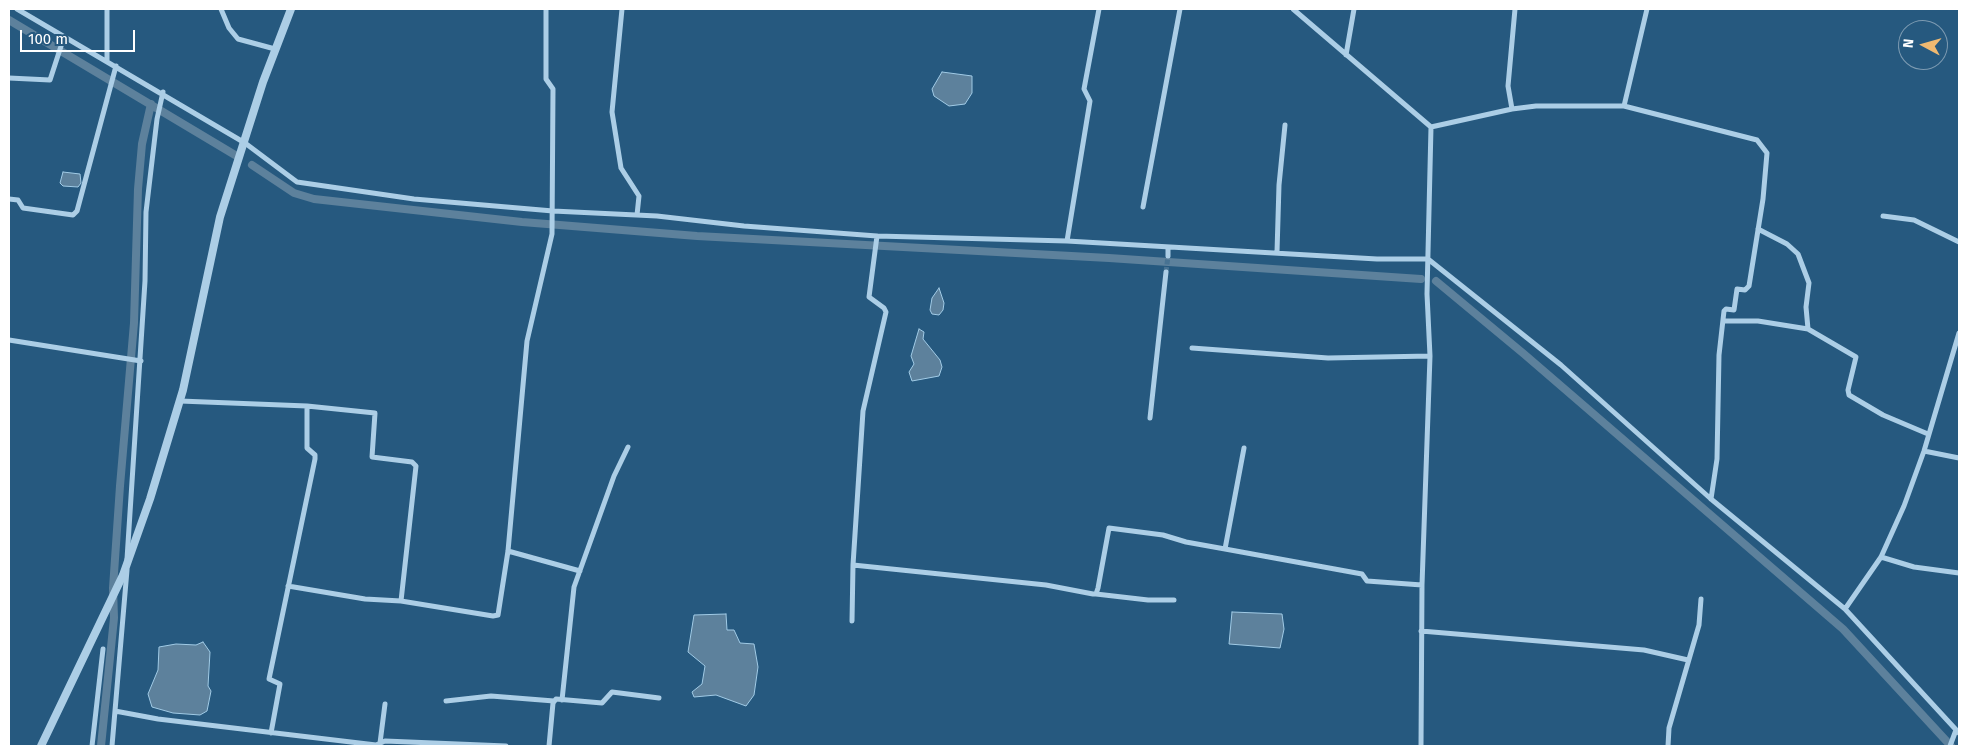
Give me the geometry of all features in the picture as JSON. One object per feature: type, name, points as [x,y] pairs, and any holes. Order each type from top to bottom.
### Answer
[{"type":"street","points":[[17,9],[64,38],[163,92],[245,143],[297,182],[414,199],[553,211],[637,215],[744,226],[878,236],[1067,241],[1377,259],[1428,259],[1561,365],[1711,500],[1844,609],[1957,732],[1950,746]]},
{"type":"street","points":[[107,9],[107,60]]},
{"type":"street","points":[[221,9],[228,28],[238,39],[275,49]]},
{"type":"street","points":[[41,746],[127,565],[150,499],[180,401],[220,217],[275,49],[291,9]]},
{"type":"street","points":[[288,586],[365,599],[401,601],[498,615],[508,552],[527,341],[552,234],[553,88],[546,79],[546,9]]},
{"type":"street","points":[[622,9],[612,112],[621,168],[639,196],[637,215]]},
{"type":"street","points":[[1067,241],[1090,101],[1084,89],[1099,9]]},
{"type":"street","points":[[1143,207],[1180,9]]},
{"type":"street","points":[[1293,9],[1431,127]]},
{"type":"street","points":[[1346,55],[1354,9]]},
{"type":"street","points":[[1512,109],[1508,86],[1515,9]]},
{"type":"street","points":[[1624,106],[1642,38],[1647,9]]},
{"type":"street","points":[[9,78],[48,81],[64,38]]},
{"type":"street","points":[[9,198],[18,200],[23,208],[73,215],[77,211],[116,66]]},
{"type":"street","points":[[112,746],[127,565],[127,532],[146,212],[157,119],[163,92]]},
{"type":"street","points":[[1431,127],[1512,109],[1536,106],[1624,106],[1757,140],[1765,149],[1768,159],[1748,289],[1737,289],[1734,310],[1725,309],[1719,356],[1717,459],[1711,500]]},
{"type":"street","points":[[1277,252],[1279,185],[1285,125]]},
{"type":"street","points":[[1421,746],[1422,585],[1430,356],[1428,259],[1431,127]]},
{"type":"street","points":[[1883,216],[1914,220],[1959,242]]},
{"type":"street","points":[[1758,229],[1787,244],[1798,254],[1810,283],[1806,307],[1808,329]]},
{"type":"street","points":[[852,621],[852,565],[863,411],[886,312],[884,308],[868,297],[878,236]]},
{"type":"street","points":[[1168,248],[1168,256]]},
{"type":"street","points":[[1150,418],[1166,272]]},
{"type":"street","points":[[1724,320],[1758,321],[1808,329],[1856,358],[1848,390],[1849,395],[1883,416],[1928,434]]},
{"type":"street","points":[[1844,609],[1881,557],[1904,506],[1924,451],[1959,333]]},
{"type":"street","points":[[9,340],[138,360]]},
{"type":"street","points":[[1192,348],[1328,358],[1430,356]]},
{"type":"street","points":[[180,401],[307,406],[373,412],[375,415],[372,457],[415,463],[401,601]]},
{"type":"street","points":[[271,733],[280,684],[269,679],[315,459],[315,454],[307,448],[307,406]]},
{"type":"street","points":[[562,700],[574,588],[614,476],[628,447]]},
{"type":"street","points":[[1226,548],[1244,448]]},
{"type":"street","points":[[1924,451],[1959,458]]},
{"type":"street","points":[[1096,594],[1109,528],[1163,535],[1186,542],[1362,574],[1367,581],[1422,585]]},
{"type":"street","points":[[508,552],[580,571]]},
{"type":"street","points":[[1881,557],[1921,568],[1959,573]]},
{"type":"street","points":[[852,565],[917,570],[1148,600],[1174,600]]},
{"type":"street","points":[[1668,746],[1669,728],[1699,625],[1701,599]]},
{"type":"street","points":[[1421,631],[1644,650],[1688,660]]},
{"type":"street","points":[[92,746],[103,649]]},
{"type":"street","points":[[446,701],[491,696],[602,703],[612,692],[659,698]]},
{"type":"street","points":[[549,746],[554,701]]},
{"type":"street","points":[[380,743],[386,704]]},
{"type":"street","points":[[115,711],[322,740],[376,745],[385,741],[436,745],[506,746]]},
{"type":"street","points":[[320,746],[322,740]]},
{"type":"water","points":[[942,72],[972,76],[972,93],[965,104],[949,106],[934,96],[932,89]]},
{"type":"water","points":[[63,172],[80,174],[81,183],[78,187],[63,186],[60,183]]},
{"type":"water","points":[[939,288],[944,303],[943,310],[939,315],[932,314],[930,310],[932,298]]},
{"type":"water","points":[[919,329],[924,332],[923,339],[940,360],[942,367],[939,376],[912,381],[909,372],[914,364],[911,356]]},
{"type":"water","points":[[1232,612],[1282,614],[1284,629],[1280,648],[1229,644]]},
{"type":"water","points":[[726,614],[727,630],[734,630],[740,643],[754,644],[758,667],[754,695],[746,706],[716,695],[694,697],[692,692],[702,684],[705,666],[688,652],[694,615]]},
{"type":"water","points":[[203,642],[210,652],[208,686],[211,691],[207,711],[200,715],[173,713],[152,707],[148,694],[158,670],[159,647],[176,644],[196,645]]},
{"type":"waterway","points":[[9,20],[235,155]]},
{"type":"waterway","points":[[101,746],[114,618],[113,588],[134,323],[138,189],[142,144],[151,104]]},
{"type":"waterway","points":[[252,165],[294,193],[314,199],[522,222],[697,236],[1109,258],[1421,279]]},
{"type":"waterway","points":[[1436,281],[1524,354],[1843,629],[1951,746]]},
{"type":"tunnel","points":[[1166,272],[1168,256]]}]
